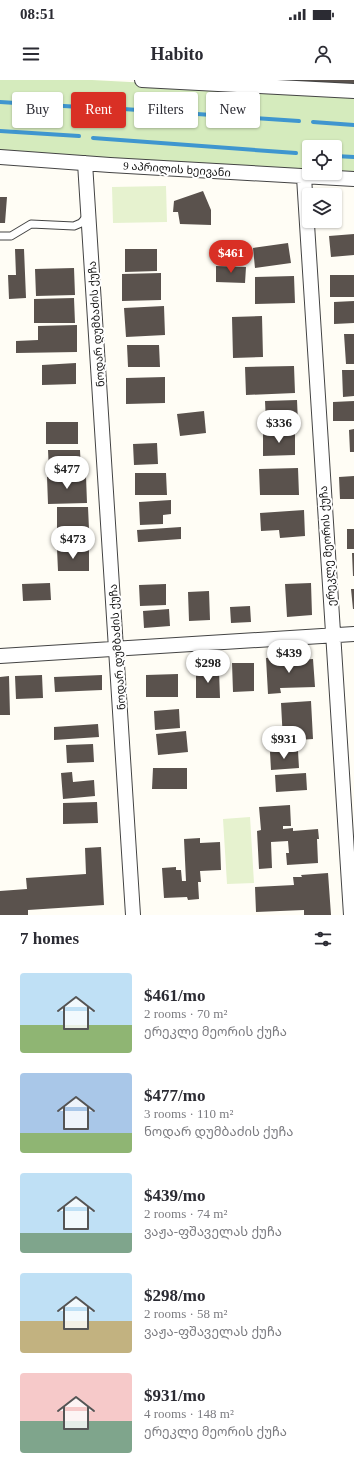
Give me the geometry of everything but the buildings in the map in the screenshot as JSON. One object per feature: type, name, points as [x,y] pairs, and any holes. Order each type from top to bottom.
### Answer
[{"type":"street","points":[[142,80],[269,83],[354,91]]},
{"type":"street","name":"9 აპრილის ხეივანი","points":[[0,157],[85,164],[302,177]]},
{"type":"street","name":"ნოდარ დუმბაძის ქუჩა","points":[[85,164],[133,915]]},
{"type":"street","name":"9 აპრილის ხეივანი","points":[[342,179],[354,179]]},
{"type":"street","name":"ერეკლე მეორის ქუჩა","points":[[304,180],[351,915]]},
{"type":"street","points":[[0,656],[354,634]]},
{"type":"lane","points":[[0,236],[11,236],[31,224],[74,226],[81,223],[89,214]]},
{"type":"green space","points":[[0,80],[92,80],[354,94],[354,176],[342,175],[342,140],[302,140],[302,173],[0,152]]},
{"type":"green space","points":[[166,186],[167,222],[113,223],[112,187]]},
{"type":"green space","points":[[250,817],[254,883],[227,884],[223,819]]},
{"type":"waterway","points":[[0,102],[71,106]]},
{"type":"waterway","points":[[126,109],[299,121]]},
{"type":"waterway","points":[[313,122],[354,125]]},
{"type":"waterway","points":[[0,131],[79,136]]},
{"type":"waterway","points":[[93,138],[296,153]]},
{"type":"waterway","points":[[342,156],[354,157]]}]
